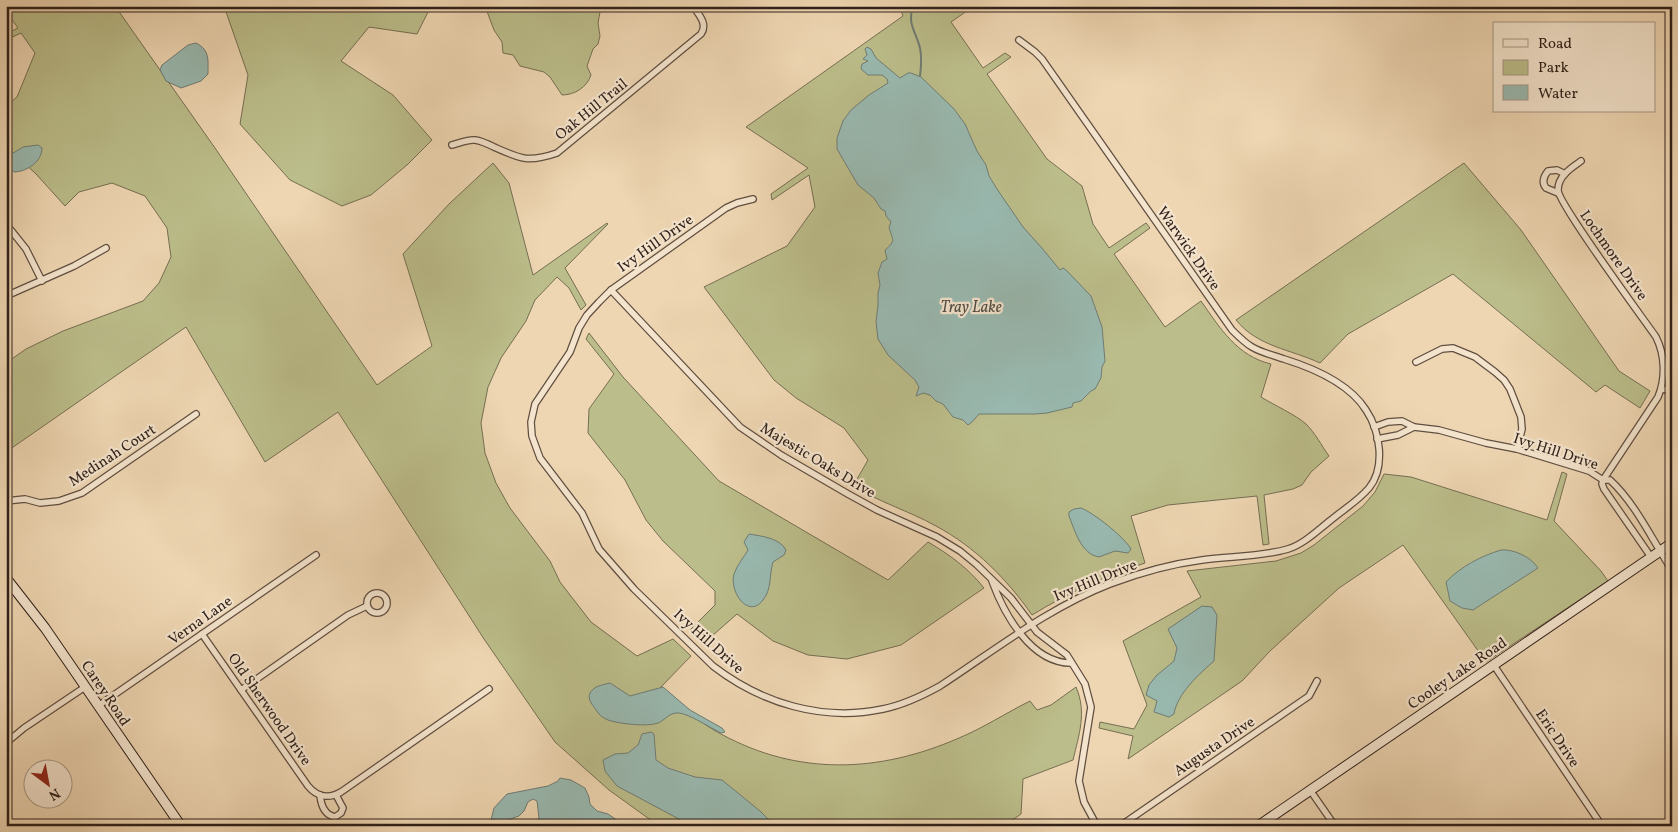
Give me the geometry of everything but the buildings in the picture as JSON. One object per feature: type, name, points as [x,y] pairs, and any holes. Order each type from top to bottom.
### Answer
[{"type":"street","name":"Oak Hill Trail","points":[[452,145],[473,140],[518,158],[528,159],[540,159],[557,153],[701,34],[704,24],[693,6]]},
{"type":"street","name":"Warwick Drive","points":[[1019,40],[1042,59],[1232,330],[1252,347],[1264,353],[1307,368],[1334,381],[1359,400],[1370,416],[1374,427]]},
{"type":"street","points":[[1558,193],[1561,180],[1565,174],[1581,161]]},
{"type":"street","name":"Lochmore Drive","points":[[1565,174],[1553,170],[1548,171],[1544,176],[1546,188],[1558,193],[1566,208],[1656,337],[1660,345],[1663,362],[1662,389]]},
{"type":"street","name":"Ivy Hill Drive","points":[[753,199],[726,208],[611,290],[587,315],[570,352],[535,404],[531,422],[532,436],[540,458],[582,513],[599,549],[634,589],[714,666],[744,687],[781,704],[821,712],[883,710],[922,696],[1053,610],[1077,598],[1133,576],[1199,560],[1277,552],[1297,546],[1348,507],[1370,487],[1380,454],[1374,427],[1388,422],[1402,421],[1414,427],[1439,430],[1486,443],[1517,449],[1589,471],[1603,480],[1662,389]]},
{"type":"street","points":[[6,224],[26,249],[42,281]]},
{"type":"street","points":[[6,296],[74,266],[106,248]]},
{"type":"street","name":"Majestic Oaks Drive","points":[[611,290],[740,427],[781,456],[848,494],[877,510],[909,523],[960,551],[1011,598],[1031,625],[1067,655],[1084,684],[1091,707],[1079,781],[1084,802],[1097,826]]},
{"type":"street","points":[[1416,362],[1442,349],[1453,348],[1475,357],[1495,372],[1510,389],[1521,417],[1522,429],[1517,449]]},
{"type":"street","points":[[1662,389],[1672,392]]},
{"type":"street","name":"Medinah Court","points":[[6,500],[25,500],[40,503],[59,501],[82,493],[196,414]]},
{"type":"street","name":"Ivy Hill Drive","points":[[1377,439],[1398,434],[1414,427]]},
{"type":"street","points":[[1651,557],[1604,489],[1603,480],[1610,480],[1616,486],[1672,570]]},
{"type":"street","name":"Cooley Lake Road","points":[[1258,826],[1672,543]]},
{"type":"street","name":"Verna Lane","points":[[98,706],[316,555]]},
{"type":"street","name":"Carey Road","points":[[6,578],[42,624],[181,826]]},
{"type":"street","name":"Majestic Oaks Drive","points":[[992,581],[1004,611],[1018,633],[1045,655],[1060,663],[1071,663]]},
{"type":"street","points":[[241,690],[348,615],[367,606]]},
{"type":"street","name":"Old Sherwood Drive","points":[[202,634],[308,786],[312,791],[320,795],[321,805],[327,814],[335,817],[341,814],[343,808],[336,795]]},
{"type":"street","name":"Eric Drive","points":[[1493,664],[1602,826]]},
{"type":"street","name":"Augusta Drive","points":[[1120,826],[1309,696],[1317,681]]},
{"type":"street","points":[[6,743],[24,728],[85,687]]},
{"type":"street","points":[[320,795],[336,795],[490,690]]},
{"type":"street","points":[[1310,790],[1336,826]]},
{"type":"green space","points":[[6,6],[115,6],[215,148],[377,385],[432,346],[403,254],[449,204],[493,163],[509,183],[533,275],[608,224],[565,268],[586,305],[581,310],[569,288],[557,277],[535,300],[526,321],[501,358],[488,387],[481,423],[485,453],[496,483],[510,508],[550,561],[560,582],[591,622],[637,656],[673,639],[691,656],[660,688],[704,724],[750,748],[779,757],[809,763],[839,765],[869,763],[929,750],[968,734],[1030,701],[1037,710],[1051,705],[1076,687],[1081,705],[1081,724],[1073,760],[1023,779],[1021,814],[1004,826],[659,826],[609,790],[555,742],[484,639],[338,412],[265,462],[186,327],[6,452],[6,363],[26,349],[63,331],[143,301],[159,283],[171,257],[167,228],[145,196],[112,183],[79,192],[65,206],[36,174],[6,146],[6,106],[17,97],[35,53],[21,33],[6,40],[6,34],[18,28],[6,11]]},
{"type":"green space","points":[[224,6],[431,6],[417,34],[369,27],[341,61],[393,95],[432,140],[407,165],[371,195],[342,206],[290,180],[240,124],[248,75]]},
{"type":"green space","points":[[485,6],[598,6],[600,12],[598,23],[600,36],[587,66],[591,75],[587,83],[576,92],[562,95],[550,77],[544,72],[520,66],[513,55],[503,53],[502,42],[494,30]]},
{"type":"green space","points":[[899,6],[974,6],[951,22],[983,68],[1005,53],[1011,57],[987,74],[1047,159],[1082,186],[1093,224],[1109,248],[1146,223],[1150,228],[1114,254],[1165,327],[1201,301],[1230,340],[1248,355],[1271,364],[1261,397],[1306,424],[1329,456],[1311,472],[1302,485],[1293,489],[1264,495],[1269,544],[1263,545],[1257,496],[1168,505],[1131,516],[1145,563],[1087,586],[1059,599],[1032,615],[1001,577],[964,544],[926,521],[853,486],[868,460],[844,428],[796,398],[774,380],[704,287],[787,246],[815,207],[809,175],[772,200],[771,194],[808,168],[746,127],[903,16]]},
{"type":"green space","points":[[1464,163],[1521,230],[1619,371],[1650,391],[1640,408],[1605,385],[1596,392],[1453,274],[1348,334],[1320,363],[1264,342],[1245,329],[1236,320]]},
{"type":"green space","points":[[589,333],[623,377],[719,481],[888,580],[928,542],[958,562],[984,588],[901,645],[847,659],[808,655],[773,641],[737,614],[704,643],[690,630],[715,605],[715,591],[663,541],[646,520],[625,480],[588,433],[589,409],[614,374],[586,339]]},
{"type":"green space","points":[[1562,472],[1567,474],[1554,521],[1608,581],[1486,662],[1403,545],[1339,588],[1270,651],[1242,681],[1128,759],[1133,736],[1099,728],[1100,722],[1134,729],[1147,705],[1123,641],[1201,597],[1187,571],[1276,561],[1301,553],[1363,506],[1375,492],[1384,474],[1411,477],[1547,520]]},
{"type":"water","points":[[196,43],[206,52],[208,74],[201,81],[181,88],[166,81],[160,70],[162,65],[188,45]]},
{"type":"water","name":"Tray Lake","points":[[867,47],[871,49],[876,58],[900,78],[908,73],[921,77],[954,109],[965,124],[977,151],[986,165],[989,176],[1023,227],[1060,270],[1063,268],[1066,270],[1091,296],[1102,327],[1105,361],[1102,367],[1101,378],[1095,389],[1081,401],[1073,403],[1072,407],[1035,414],[979,414],[968,425],[963,420],[953,417],[943,404],[936,401],[930,395],[923,393],[916,396],[919,387],[915,380],[888,355],[878,339],[876,322],[880,285],[878,273],[882,262],[887,259],[885,250],[892,242],[889,227],[891,222],[874,198],[858,185],[837,149],[837,138],[843,121],[851,110],[869,95],[888,83],[887,79],[882,75],[868,75],[861,69],[862,64],[868,61],[863,59],[867,55],[865,49]]},
{"type":"water","points":[[38,145],[42,148],[36,162],[28,168],[14,172],[9,162],[10,155],[23,147]]},
{"type":"water","points":[[1081,508],[1116,532],[1131,549],[1128,553],[1115,551],[1099,557],[1083,547],[1069,516],[1069,512]]},
{"type":"water","points":[[749,534],[775,540],[786,550],[784,555],[773,562],[766,596],[757,605],[751,607],[741,601],[734,588],[733,581],[735,571],[748,550],[744,542]]},
{"type":"water","points":[[1501,550],[1522,554],[1538,568],[1473,610],[1462,608],[1450,601],[1446,582],[1471,563]]},
{"type":"water","points":[[1202,606],[1212,607],[1217,615],[1214,661],[1184,692],[1179,699],[1174,714],[1169,717],[1154,712],[1157,701],[1146,695],[1149,685],[1156,676],[1174,661],[1177,648],[1168,629]]},
{"type":"water","points":[[610,683],[630,696],[663,687],[690,710],[722,728],[725,732],[721,733],[694,718],[679,713],[670,715],[658,723],[648,725],[626,724],[608,720],[597,712],[589,696],[596,687]]},
{"type":"water","points":[[651,732],[654,734],[656,760],[668,768],[695,777],[722,780],[775,826],[692,826],[617,786],[605,771],[603,760],[615,754],[628,753],[638,745],[642,734]]},
{"type":"water","points":[[560,778],[571,780],[585,788],[590,804],[597,811],[608,814],[629,826],[532,826],[539,818],[537,801],[533,799],[528,802],[524,811],[519,816],[505,821],[491,820],[494,808],[507,794],[548,786]]},
{"type":"waterway","points":[[913,6],[911,18],[921,51],[920,76]]}]
